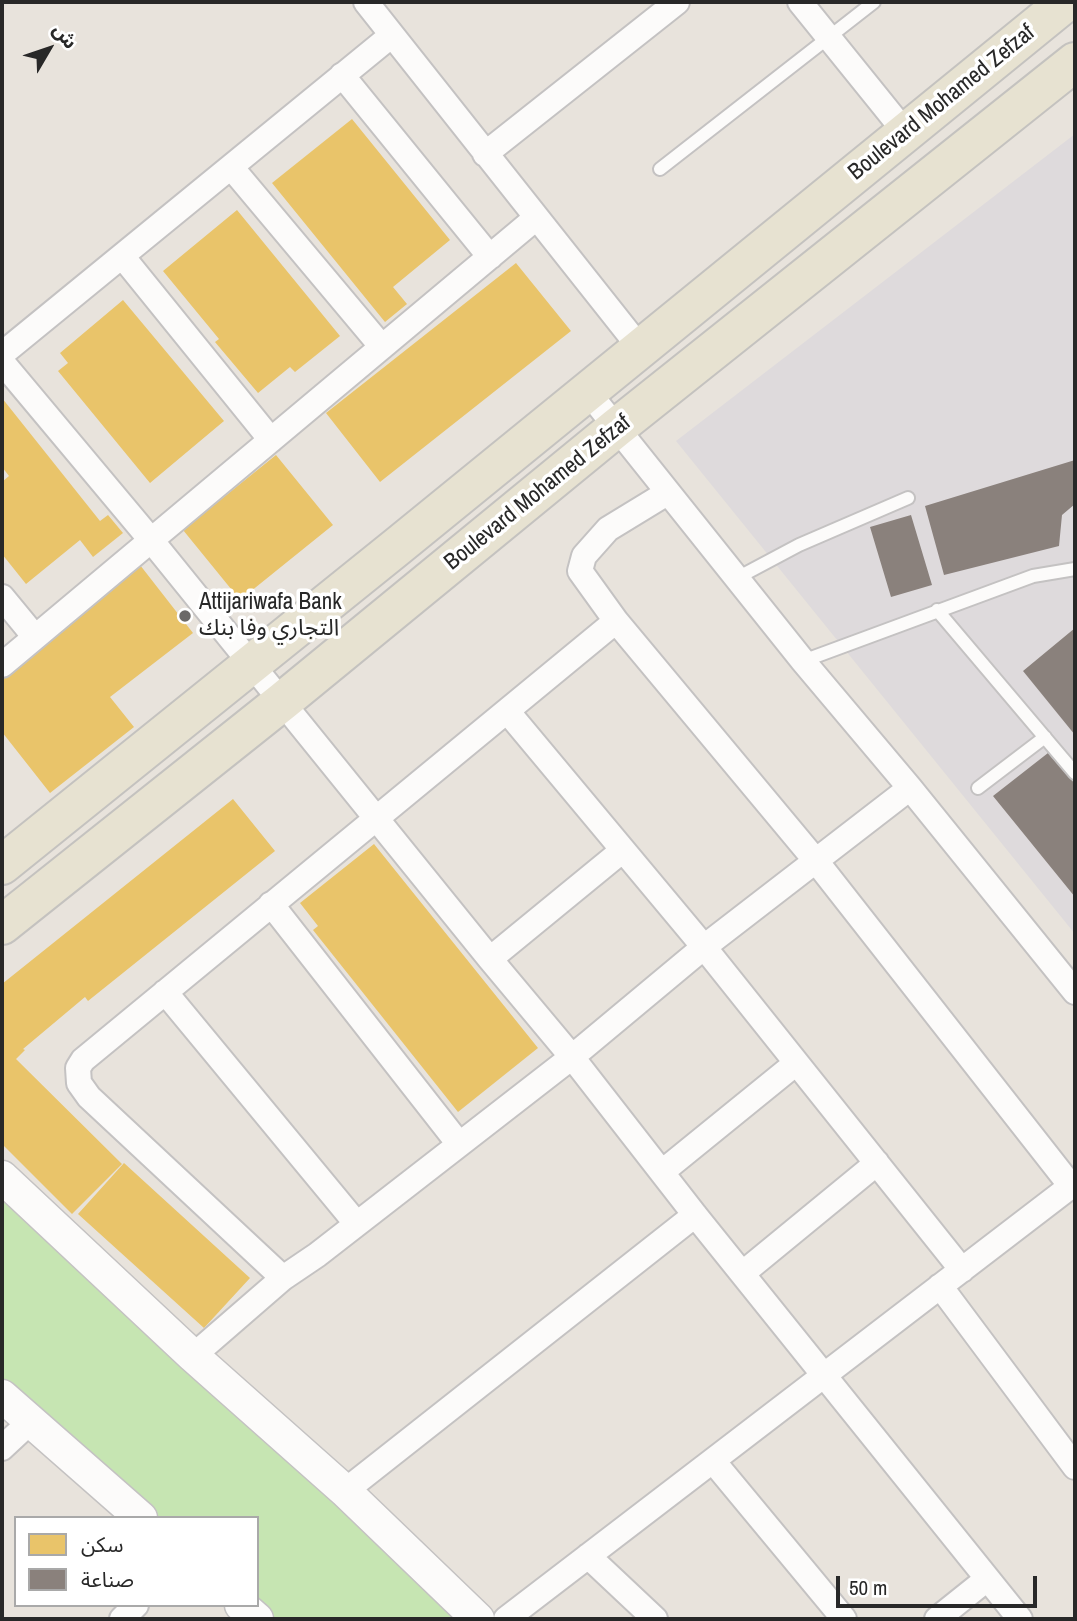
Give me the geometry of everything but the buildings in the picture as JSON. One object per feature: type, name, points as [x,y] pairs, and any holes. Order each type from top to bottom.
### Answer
[{"type":"main road","name":"Boulevard Mohamed Zefzaf","points":[[2,864],[1066,2]]},
{"type":"main road","name":"Boulevard Mohamed Zefzaf","points":[[2,925],[283,701],[616,428],[1075,62]]},
{"type":"street","points":[[366,2],[641,349]]},
{"type":"street","points":[[485,153],[677,2]]},
{"type":"street","points":[[800,2],[905,132]]},
{"type":"street","points":[[2,354],[392,35]]},
{"type":"street","points":[[342,75],[491,257]]},
{"type":"street","points":[[231,167],[382,347]]},
{"type":"street","points":[[2,665],[536,218]]},
{"type":"street","points":[[122,256],[271,440]]},
{"type":"street","points":[[2,362],[151,540],[572,1057],[695,1215],[1020,1619]]},
{"type":"street","points":[[588,391],[803,661],[1075,992]]},
{"type":"street","points":[[506,1619],[1073,1185],[816,861],[617,621],[580,571],[584,556],[608,529],[667,493]]},
{"type":"street","points":[[2,597],[35,637]]},
{"type":"street","points":[[283,1278],[89,1097],[79,1083],[78,1068],[83,1059],[617,621]]},
{"type":"street","points":[[507,711],[704,947],[962,1270]]},
{"type":"street","points":[[193,1356],[283,1278],[317,1255],[572,1057],[704,947],[910,788]]},
{"type":"street","points":[[490,959],[623,850]]},
{"type":"street","points":[[271,904],[460,1143]]},
{"type":"street","points":[[165,992],[356,1223]]},
{"type":"street","points":[[662,1172],[795,1064]]},
{"type":"street","points":[[743,1273],[877,1163]]},
{"type":"street","points":[[2,1177],[193,1356],[345,1491],[478,1619]]},
{"type":"street","points":[[345,1491],[695,1215]]},
{"type":"street","points":[[940,1286],[1075,1467]]},
{"type":"street","points":[[2,1396],[139,1516]]},
{"type":"street","points":[[2,1448],[31,1421]]},
{"type":"street","points":[[713,1461],[844,1619]]},
{"type":"street","points":[[588,1556],[655,1619]]},
{"type":"street","points":[[937,1619],[987,1579]]},
{"type":"street","points":[[121,1619],[134,1607]]},
{"type":"street","points":[[243,1607],[257,1619]]},
{"type":"lane","points":[[660,169],[874,2]]},
{"type":"lane","points":[[737,578],[799,545],[908,498]]},
{"type":"lane","points":[[803,661],[1033,576],[1075,569]]},
{"type":"lane","points":[[937,610],[1075,772]]},
{"type":"lane","points":[[978,788],[1045,737]]},
{"type":"shaded area","points":[[1075,134],[1075,934],[676,441]]},
{"type":"green space","points":[[2,1169],[491,1619],[274,1619],[259,1607],[259,1516],[156,1516],[2,1381]]},
{"type":"place","name":"Attijariwafa Bank التجاري وفا بنك","points":[[185,616]]}]
